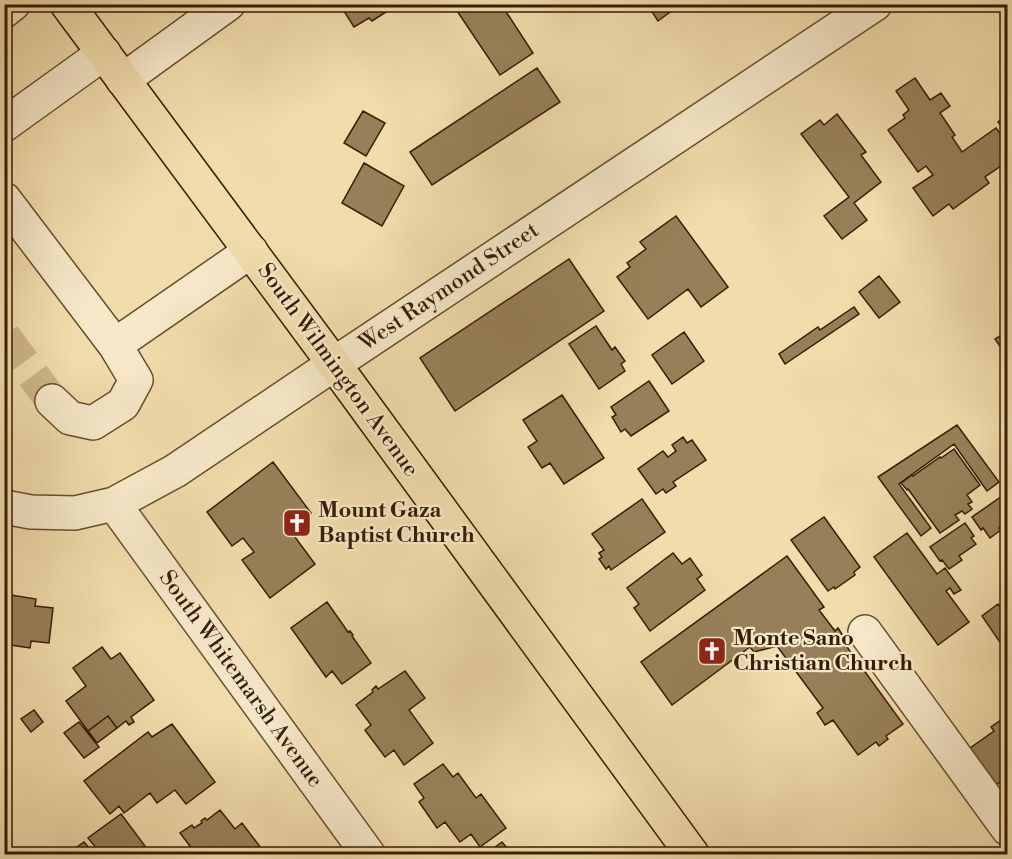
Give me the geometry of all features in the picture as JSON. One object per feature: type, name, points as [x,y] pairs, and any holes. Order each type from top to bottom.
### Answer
[{"type":"main road","name":"South Wilmington Avenue","points":[[67,4],[334,364],[692,855]]},
{"type":"street","points":[[4,11],[13,4]]},
{"type":"street","name":"West Raymond Street","points":[[4,507],[31,512],[75,513],[114,504],[175,471],[875,4]]},
{"type":"street","points":[[123,80],[207,11]]},
{"type":"street","points":[[4,125],[104,53]]},
{"type":"street","points":[[4,200],[115,345],[136,380],[123,404],[93,423],[70,418],[52,401]]},
{"type":"street","points":[[115,345],[251,251]]},
{"type":"street","name":"South Whitemarsh Avenue","points":[[114,504],[368,855]]},
{"type":"street","points":[[865,632],[1008,829]]},
{"type":"building","points":[[348,4],[393,4],[387,8],[389,10],[372,21],[369,18],[354,27],[342,8]]},
{"type":"building","points":[[501,4],[533,53],[500,75],[453,5]]},
{"type":"building","points":[[647,4],[681,4],[658,21]]},
{"type":"building","points":[[537,68],[560,102],[432,185],[410,152]]},
{"type":"building","points":[[915,78],[930,100],[941,93],[950,106],[940,113],[955,135],[952,137],[962,152],[996,128],[1008,144],[1008,161],[985,177],[989,183],[953,209],[949,204],[933,216],[913,188],[933,175],[926,166],[918,172],[888,130],[905,118],[903,115],[909,110],[896,91]]},
{"type":"building","points":[[363,111],[385,123],[366,156],[344,143]]},
{"type":"building","points":[[837,114],[866,152],[861,155],[881,182],[854,203],[867,220],[842,239],[824,216],[849,197],[801,134],[820,120],[824,125]]},
{"type":"building","points":[[1008,115],[1008,135],[998,122]]},
{"type":"building","points":[[364,163],[404,186],[382,226],[342,203]]},
{"type":"building","points":[[676,216],[728,287],[701,307],[688,289],[648,319],[617,277],[630,267],[627,263],[646,249],[640,242]]},
{"type":"building","points":[[569,259],[604,311],[455,411],[420,358]]},
{"type":"building","points":[[879,276],[900,302],[879,318],[859,292]]},
{"type":"building","points":[[854,307],[859,314],[785,364],[779,354],[818,327],[820,330]]},
{"type":"building","points":[[596,326],[612,350],[615,347],[625,361],[621,364],[625,371],[599,389],[569,344]]},
{"type":"building","points":[[1008,331],[1008,358],[995,339]]},
{"type":"building","points":[[684,332],[704,361],[672,384],[652,355]]},
{"type":"building","points":[[649,381],[669,411],[631,436],[625,429],[621,432],[612,417],[616,415],[611,407]]},
{"type":"building","points":[[562,395],[604,458],[564,484],[550,463],[542,468],[528,447],[537,441],[523,420]]},
{"type":"building","points":[[957,425],[999,482],[987,491],[954,444],[899,484],[931,528],[921,536],[878,477]]},
{"type":"building","points":[[683,437],[687,443],[692,440],[706,460],[673,482],[676,486],[666,493],[663,489],[656,494],[638,469],[663,451],[668,457],[676,451],[672,445]]},
{"type":"building","points":[[954,449],[980,485],[967,495],[972,502],[968,504],[972,509],[965,514],[962,511],[955,515],[959,520],[940,533],[908,489],[901,483]]},
{"type":"building","points":[[273,462],[311,513],[289,529],[315,564],[270,598],[242,560],[254,552],[243,538],[232,546],[207,512]]},
{"type":"building","points":[[1005,494],[1008,498],[1008,521],[990,538],[972,517]]},
{"type":"building","points":[[642,499],[665,532],[611,570],[609,566],[606,569],[599,559],[602,557],[599,553],[604,550],[592,534]]},
{"type":"building","points":[[824,517],[860,567],[854,572],[855,575],[835,589],[834,587],[828,591],[791,540]]},
{"type":"building","points":[[965,523],[974,536],[971,538],[976,544],[959,556],[962,560],[949,569],[930,547]]},
{"type":"building","points":[[907,533],[937,574],[945,568],[961,590],[954,594],[950,588],[946,591],[969,622],[938,645],[874,557]]},
{"type":"building","points":[[673,553],[682,564],[690,558],[702,575],[697,579],[705,590],[650,631],[634,608],[639,604],[627,588]]},
{"type":"building","points":[[787,556],[824,607],[819,610],[835,631],[838,628],[842,634],[839,636],[903,724],[886,736],[888,739],[879,746],[876,742],[858,755],[833,720],[825,725],[817,713],[823,708],[777,646],[754,652],[750,647],[672,705],[641,662]]},
{"type":"building","points":[[5,594],[36,599],[35,606],[53,608],[49,643],[31,641],[30,648],[4,644]]},
{"type":"building","points":[[327,602],[371,663],[342,684],[332,671],[326,677],[291,628]]},
{"type":"building","points":[[998,604],[1008,618],[1008,654],[982,616]]},
{"type":"building","points":[[102,647],[111,659],[120,653],[154,700],[131,717],[134,722],[129,725],[126,721],[117,728],[108,716],[88,731],[66,701],[86,686],[73,668]]},
{"type":"building","points":[[405,671],[425,698],[409,710],[433,743],[404,765],[394,750],[385,757],[365,730],[371,725],[356,705],[373,692],[376,686],[378,689]]},
{"type":"building","points":[[34,710],[43,722],[31,732],[21,719]]},
{"type":"building","points":[[1008,715],[1008,777],[993,787],[966,751],[994,731],[991,727]]},
{"type":"building","points":[[108,716],[117,728],[97,743],[88,731]]},
{"type":"building","points":[[79,722],[99,747],[84,758],[64,733]]},
{"type":"building","points":[[172,724],[215,782],[186,804],[175,790],[157,803],[150,793],[124,813],[119,806],[110,814],[84,781],[148,732],[152,737]]},
{"type":"building","points":[[443,764],[453,777],[458,773],[476,798],[481,794],[506,828],[480,847],[471,834],[460,842],[445,822],[437,828],[419,802],[424,798],[414,784]]},
{"type":"building","points":[[220,810],[235,829],[242,823],[261,848],[255,852],[256,854],[196,854],[180,833],[192,825],[194,828],[205,818],[207,820]]},
{"type":"building","points":[[121,814],[145,846],[134,854],[101,854],[88,838]]},
{"type":"building","points":[[84,842],[94,854],[67,854]]},
{"type":"building","points":[[502,842],[512,854],[486,854]]},
{"type":"tunnel","points":[[4,336],[52,401]]},
{"type":"place","name":"Mount Gaza Baptist Church","points":[[297,523]]},
{"type":"place","name":"Monte Sano Christian Church","points":[[712,651]]}]
